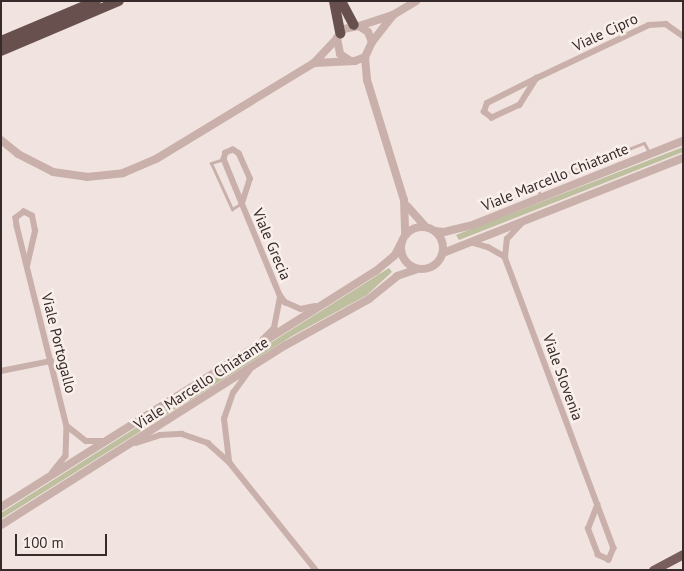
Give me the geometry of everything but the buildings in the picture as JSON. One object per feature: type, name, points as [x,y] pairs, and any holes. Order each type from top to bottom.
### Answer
[{"type":"highway","points":[[1,41],[96,1]]},
{"type":"highway","points":[[1,51],[119,1]]},
{"type":"highway","points":[[334,1],[339,36]]},
{"type":"highway","points":[[341,1],[357,26]]},
{"type":"main road","points":[[653,570],[683,554]]},
{"type":"street","points":[[1,140],[18,154],[53,172],[87,178],[123,173],[156,159],[314,63],[339,36],[357,26],[393,15],[416,1]]},
{"type":"street","points":[[393,15],[372,42],[365,57],[367,80],[404,200],[411,213],[442,240],[443,253]]},
{"type":"street","name":"Viale Cipro","points":[[537,78],[520,105],[492,118],[484,112],[487,102],[537,78],[649,25],[666,24],[683,36]]},
{"type":"street","points":[[357,26],[368,32],[372,42]]},
{"type":"street","points":[[339,36],[340,54],[352,60],[367,80]]},
{"type":"street","points":[[314,63],[365,57]]},
{"type":"street","name":"Viale Marcello Chiatante","points":[[1,507],[345,292],[388,262],[403,239],[415,228],[444,232],[475,224],[681,141]]},
{"type":"street","name":"Viale Grecia","points":[[242,203],[250,179],[239,154],[233,150],[226,153],[224,159],[242,203],[280,295],[285,302],[301,310],[310,308],[345,292]]},
{"type":"street","name":"Viale Marcello Chiatante","points":[[1,525],[252,367],[369,299],[397,276],[417,269],[430,268],[443,253],[468,242],[680,159]]},
{"type":"street","points":[[404,200],[403,239],[406,262],[417,269]]},
{"type":"street","name":"Viale Portogallo","points":[[27,266],[35,231],[32,216],[24,212],[16,218],[17,226],[27,266],[51,361],[67,426],[66,456],[44,480]]},
{"type":"street","points":[[468,242],[488,247],[505,258],[507,239],[528,218]]},
{"type":"street","name":"Viale Slovenia","points":[[505,258],[614,548],[609,560],[598,555],[588,529],[597,505]]},
{"type":"street","name":"Viale Grecia","points":[[257,347],[274,328],[280,295]]},
{"type":"street","points":[[1,371],[51,361]]},
{"type":"street","points":[[230,463],[224,419],[233,393],[252,367]]},
{"type":"street","points":[[67,426],[86,441],[107,441]]},
{"type":"street","points":[[131,444],[160,434],[195,436],[208,443],[230,463],[316,570]]},
{"type":"lane","points":[[542,197],[536,185],[644,143],[650,154]]},
{"type":"lane","points":[[224,159],[211,163],[232,209],[242,203]]},
{"type":"green space","points":[[683,147],[683,152],[459,240],[456,235]]},
{"type":"green space","points":[[389,268],[392,272],[367,295],[292,336],[1,519],[1,513]]}]
